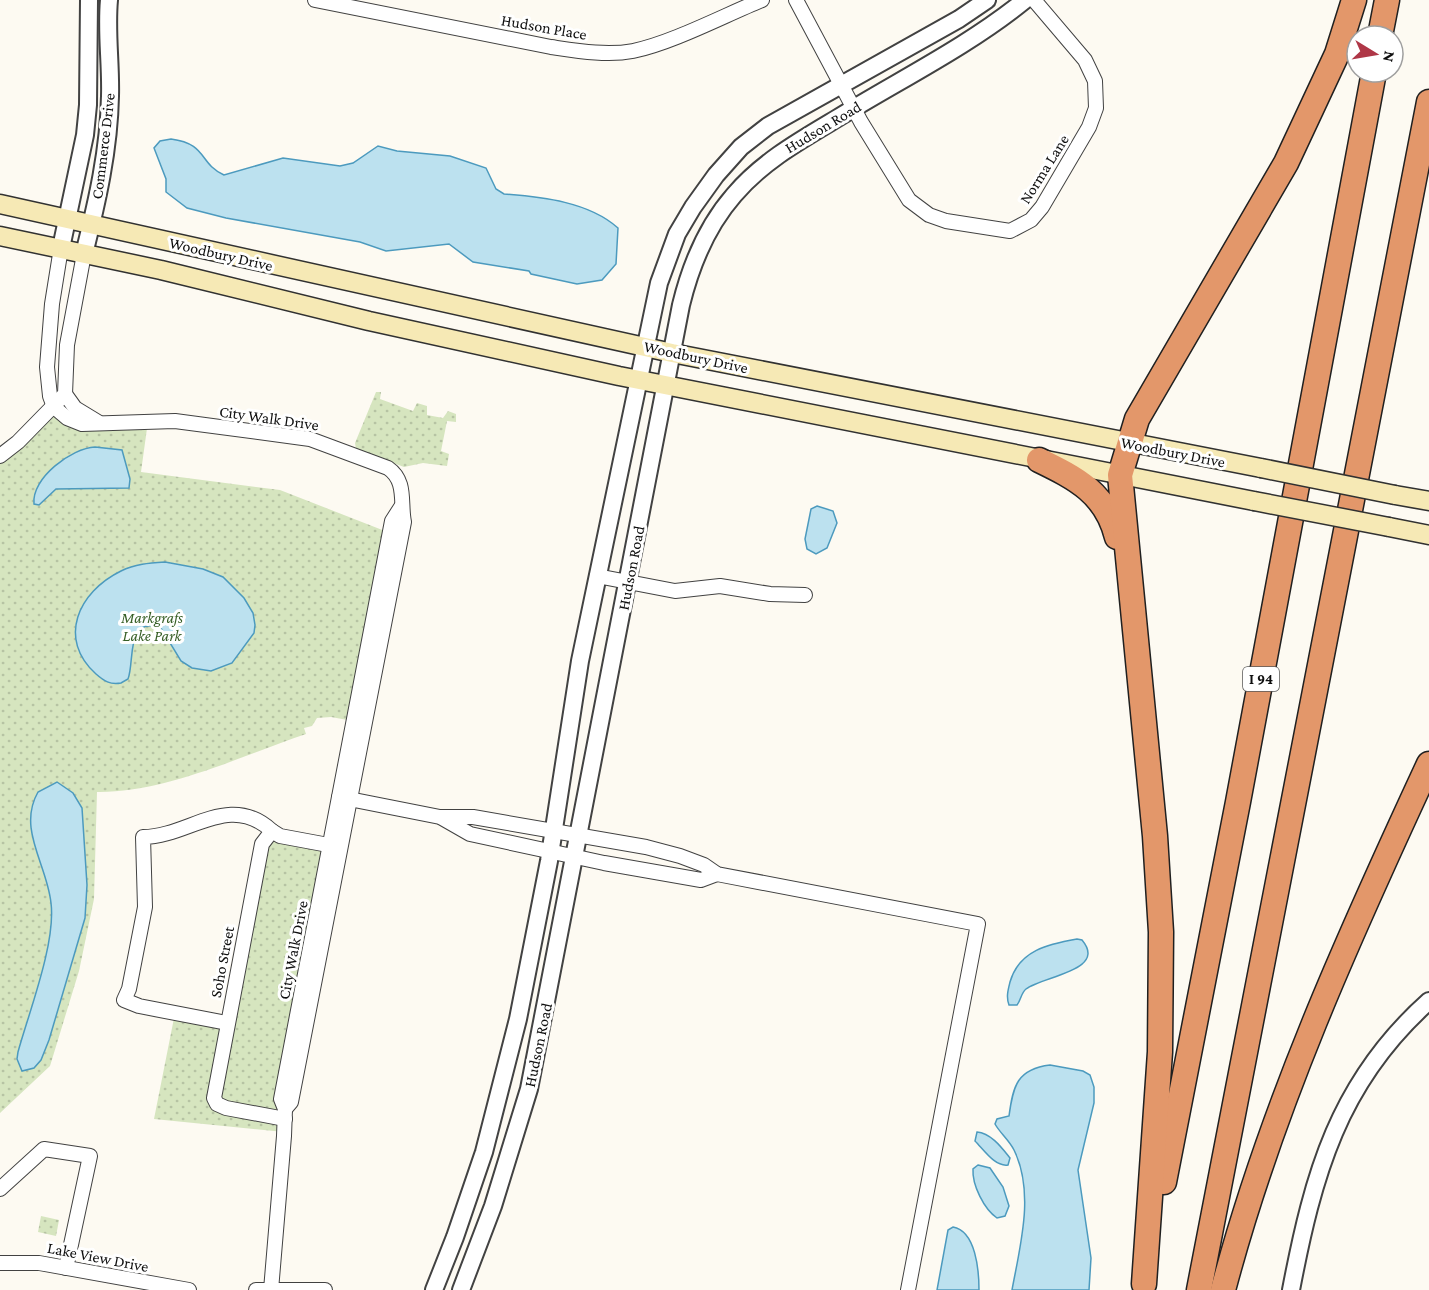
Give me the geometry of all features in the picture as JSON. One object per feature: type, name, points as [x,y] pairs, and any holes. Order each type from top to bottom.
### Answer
[{"type":"highway","points":[[1143,1287],[1160,1052],[1162,960],[1158,869],[1120,475],[1137,419],[1286,163],[1337,54],[1354,0]]},
{"type":"highway","points":[[1382,24],[1387,0]]},
{"type":"highway","name":"I 94","points":[[1143,1287],[1238,802],[1372,84]]},
{"type":"highway","points":[[1199,1290],[1429,102]]},
{"type":"highway","points":[[1039,460],[1083,483],[1104,505],[1115,529],[1133,618]]},
{"type":"highway","points":[[1223,1290],[1297,1066],[1387,855],[1429,764]]},
{"type":"main road","name":"Woodbury Drive","points":[[0,204],[672,352],[1429,501]]},
{"type":"main road","name":"Woodbury Drive","points":[[0,236],[62,248],[637,380],[1429,535]]},
{"type":"street","name":"Commerce Drive","points":[[62,248],[83,145],[88,105],[89,0]]},
{"type":"street","name":"Commerce Drive","points":[[84,254],[105,153],[110,108],[109,0]]},
{"type":"street","name":"Hudson Place","points":[[315,0],[551,47],[583,52],[616,52],[652,45],[762,0]]},
{"type":"street","points":[[796,0],[841,84]]},
{"type":"street","name":"Hudson Road","points":[[434,1290],[469,1199],[501,1091],[518,1019],[550,850],[576,682],[597,576],[644,346],[666,261],[677,234],[716,175],[741,147],[768,126],[959,19],[987,0]]},
{"type":"street","name":"Hudson Road","points":[[461,1290],[493,1206],[529,1089],[672,352],[688,278],[701,243],[716,218],[745,183],[780,152],[968,41],[1025,0]]},
{"type":"street","name":"Norma Lane","points":[[841,84],[900,188],[919,208],[946,221],[1010,231],[1031,220],[1089,127],[1097,94],[1085,60],[1034,0]]},
{"type":"street","points":[[54,407],[50,396],[48,344],[62,248]]},
{"type":"street","points":[[84,254],[67,345],[65,394],[75,408],[98,422]]},
{"type":"street","points":[[0,456],[18,442],[65,394]]},
{"type":"street","name":"City Walk Drive","points":[[54,407],[67,418],[78,423],[175,421],[317,440],[392,471],[402,488],[401,507],[393,520],[335,846],[281,1099],[285,1114],[272,1290]]},
{"type":"street","points":[[597,576],[675,591],[717,586],[765,594],[805,595]]},
{"type":"street","points":[[344,798],[440,817],[473,817],[670,853],[704,865],[717,874],[978,924],[908,1290]]},
{"type":"street","points":[[227,1023],[139,1006],[124,1000],[129,989],[145,907],[142,879],[143,837],[158,836],[232,814],[252,818],[280,836],[335,846]]},
{"type":"street","points":[[440,817],[471,834],[575,856],[700,880],[717,874]]},
{"type":"street","name":"Soho Street","points":[[272,831],[262,844],[214,1100],[226,1108],[285,1114]]},
{"type":"street","points":[[1291,1290],[1312,1189],[1340,1118],[1371,1062],[1410,1018],[1429,1001]]},
{"type":"street","points":[[0,1189],[44,1149],[90,1156],[66,1268]]},
{"type":"street","name":"Lake View Drive","points":[[0,1263],[32,1262],[189,1290]]},
{"type":"street","points":[[256,1290],[325,1290]]},
{"type":"green space","points":[[376,392],[381,392],[380,399],[413,411],[417,403],[427,406],[427,415],[443,418],[448,411],[456,414],[456,422],[447,421],[441,451],[449,454],[447,466],[423,463],[404,467],[356,449],[355,443]]},
{"type":"green space","name":"Markgrafs Lake Park","points":[[54,407],[67,418],[148,421],[141,472],[280,490],[390,533],[353,721],[331,717],[317,718],[312,726],[304,728],[306,734],[204,771],[150,786],[123,791],[97,792],[94,899],[79,971],[50,1066],[0,1113],[0,456]]},
{"type":"green space","points":[[272,831],[330,845],[284,1132],[154,1119],[175,1013],[227,1023]]},
{"type":"green space","points":[[41,1216],[59,1220],[56,1236],[38,1232]]},
{"type":"water","points":[[171,139],[183,141],[197,149],[210,165],[224,175],[283,158],[340,166],[353,163],[378,146],[397,151],[450,156],[486,168],[496,189],[504,194],[565,202],[606,219],[618,228],[616,264],[602,280],[577,284],[531,274],[529,271],[473,262],[449,244],[386,251],[360,242],[226,218],[187,208],[166,192],[166,179],[154,148],[160,141]]},
{"type":"water","points":[[95,447],[122,450],[130,479],[129,488],[56,489],[39,505],[34,504],[39,484],[55,466],[75,453]]},
{"type":"water","points":[[817,506],[833,511],[837,523],[827,548],[816,554],[807,549],[805,539],[811,509]]},
{"type":"water","points":[[165,562],[203,569],[223,577],[244,598],[253,613],[254,633],[232,663],[211,671],[192,668],[181,661],[161,628],[150,626],[142,628],[134,642],[128,679],[121,683],[107,682],[96,674],[84,660],[77,646],[75,632],[84,604],[93,591],[121,571],[137,565]]},
{"type":"water","points":[[57,782],[73,793],[82,808],[87,885],[85,918],[41,1060],[34,1068],[22,1071],[17,1059],[18,1052],[46,957],[51,919],[48,889],[32,833],[32,806],[38,792]]},
{"type":"water","points":[[1077,939],[1082,940],[1088,950],[1086,959],[1080,966],[1034,984],[1024,991],[1017,1005],[1009,1005],[1007,996],[1010,982],[1020,962],[1036,950]]},
{"type":"water","points":[[1050,1065],[1083,1071],[1090,1075],[1094,1087],[1094,1103],[1078,1170],[1091,1258],[1089,1290],[1012,1290],[1022,1238],[1024,1184],[1014,1150],[995,1124],[997,1119],[1009,1116],[1012,1096],[1024,1075],[1030,1070]]},
{"type":"water","points":[[977,1132],[987,1135],[1000,1146],[1010,1158],[1008,1165],[994,1161],[986,1153],[975,1141]]},
{"type":"water","points":[[978,1165],[990,1168],[1003,1187],[1009,1206],[1005,1216],[997,1218],[992,1214],[980,1196],[973,1175],[973,1169]]},
{"type":"water","points":[[953,1227],[961,1230],[967,1236],[975,1253],[979,1290],[937,1290],[948,1230]]}]
